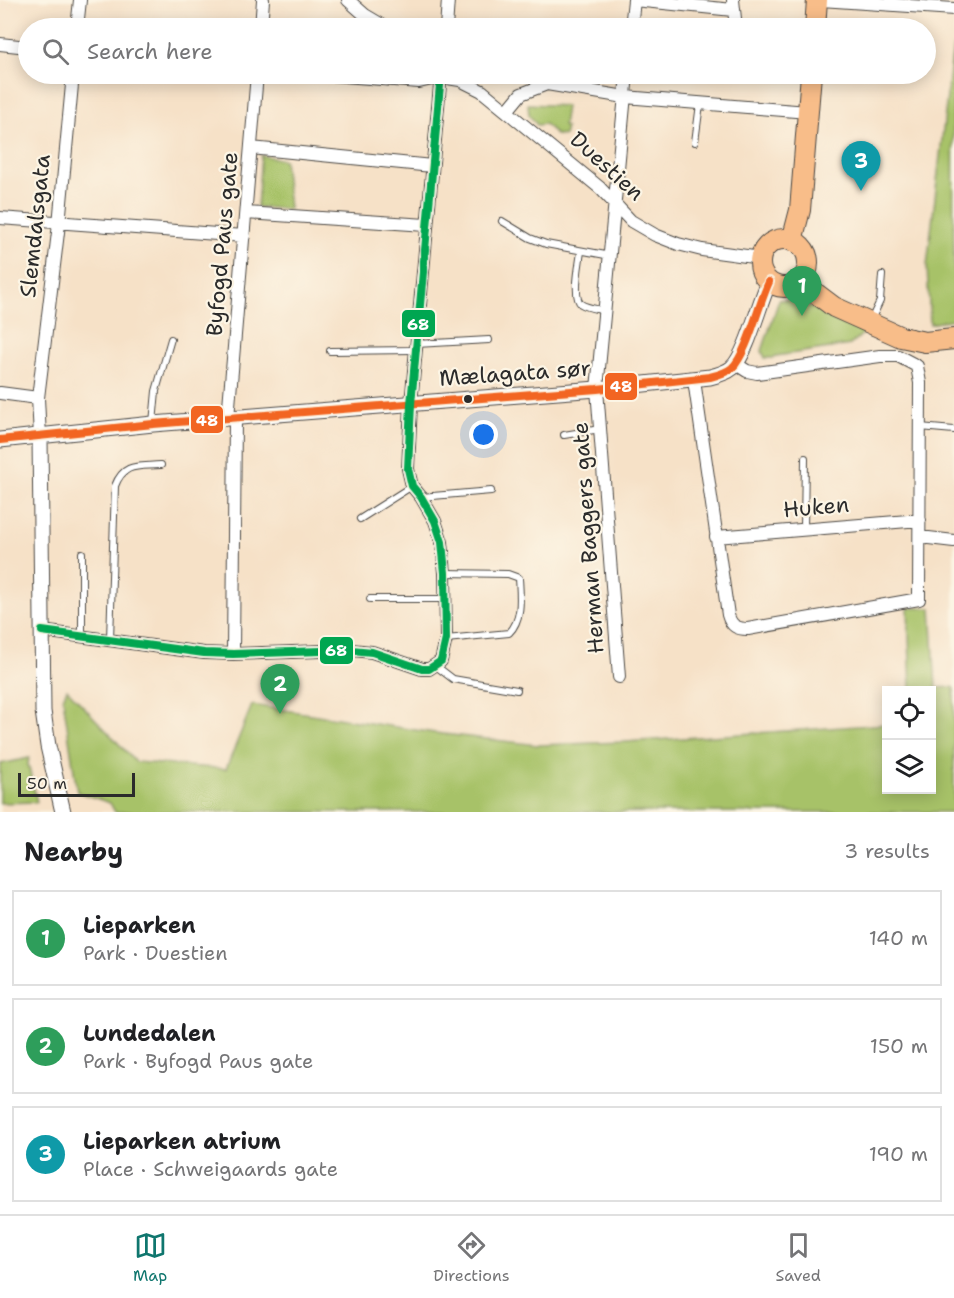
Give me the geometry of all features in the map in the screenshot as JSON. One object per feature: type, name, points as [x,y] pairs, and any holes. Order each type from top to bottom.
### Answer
[{"type":"main road","points":[[816,18],[819,0]]},
{"type":"main road","points":[[792,241],[800,210],[810,84]]},
{"type":"main road","points":[[792,241],[804,250],[808,265],[798,283],[780,287],[769,282],[762,273],[761,258],[764,250],[774,242],[792,241]]},
{"type":"main road","points":[[802,279],[825,301],[870,323],[913,340],[940,342],[954,339]]},
{"type":"street","points":[[78,18],[80,0]]},
{"type":"street","points":[[262,18],[263,0]]},
{"type":"street","points":[[348,0],[370,18]]},
{"type":"street","points":[[447,18],[448,0]]},
{"type":"street","points":[[632,18],[634,0],[733,5]]},
{"type":"street","points":[[819,0],[954,9]]},
{"type":"street","points":[[0,44],[18,46]]},
{"type":"street","name":"Slemdalsgata","points":[[63,812],[45,723],[38,398],[59,224],[72,84]]},
{"type":"street","name":"Byfogd Paus gate","points":[[233,654],[231,418],[256,84]]},
{"type":"street","points":[[42,631],[204,653],[352,650],[372,652],[422,669],[429,669],[441,661],[446,639],[442,542],[435,521],[412,486],[408,469],[411,404],[439,84]]},
{"type":"street","name":"Duestien","points":[[468,84],[482,91],[600,188],[631,221],[655,235],[678,244],[702,250],[761,258]]},
{"type":"street","points":[[507,111],[521,94],[547,84],[625,97],[808,112]]},
{"type":"street","name":"Herman Baggers gate","points":[[620,677],[597,389],[626,84]]},
{"type":"street","points":[[251,148],[432,166]]},
{"type":"street","points":[[246,213],[426,225]]},
{"type":"street","points":[[0,218],[244,236]]},
{"type":"street","points":[[694,380],[728,615],[734,626],[748,629],[919,599],[920,383],[917,366],[898,356],[880,356],[757,373],[747,371],[736,364],[769,282]]},
{"type":"street","name":"Mælagata sør","points":[[0,440],[153,424],[694,380],[718,375],[736,364]]},
{"type":"street","points":[[0,393],[38,398]]},
{"type":"street","name":"Huken","points":[[716,537],[920,520]]},
{"type":"street","points":[[920,537],[954,541]]},
{"type":"lane","points":[[695,142],[699,104]]},
{"type":"lane","points":[[502,221],[530,238],[546,244],[610,256]]},
{"type":"lane","points":[[581,251],[577,299],[581,304],[605,311]]},
{"type":"lane","points":[[870,323],[880,301],[882,275]]},
{"type":"lane","points":[[153,424],[156,391],[171,339]]},
{"type":"lane","points":[[330,351],[416,347],[489,340]]},
{"type":"lane","points":[[920,427],[954,430]]},
{"type":"lane","points":[[564,435],[600,429]]},
{"type":"lane","points":[[804,530],[805,458]]},
{"type":"lane","points":[[110,639],[116,486],[119,475],[127,468],[160,465]]},
{"type":"lane","points":[[360,519],[412,486]]},
{"type":"lane","points":[[421,497],[490,491]]},
{"type":"lane","points":[[82,553],[82,635]]},
{"type":"lane","points":[[445,573],[515,576],[519,578],[520,596],[519,613],[509,633],[446,639]]},
{"type":"lane","points":[[370,599],[446,599]]},
{"type":"lane","points":[[436,666],[453,679],[517,690]]},
{"type":"green space","points":[[953,45],[954,319],[930,324],[927,266]]},
{"type":"green space","points":[[528,104],[566,106],[564,136],[556,135],[545,124],[537,125],[529,115]]},
{"type":"green space","points":[[261,155],[284,160],[289,209],[257,207]]},
{"type":"green space","points":[[794,299],[866,331],[850,345],[765,358],[762,351],[779,300]]},
{"type":"green space","points":[[908,608],[931,608],[936,686],[911,686]]},
{"type":"green space","points":[[954,687],[954,812],[115,812],[110,803],[77,792],[63,698],[67,689],[136,762],[226,769],[252,705],[435,733],[538,745],[625,742],[882,724],[882,794],[936,794],[936,688]]},
{"type":"green space","points":[[29,758],[28,764],[37,802],[0,803],[0,764]]},
{"type":"transit line","name":"68","points":[[42,631],[204,653],[352,650],[372,652],[422,669],[429,669],[441,661],[446,639],[442,542],[435,521],[412,486],[408,469],[411,404],[440,84]]},
{"type":"transit line","name":"48","points":[[0,440],[153,424],[597,389],[710,377],[732,368],[743,352],[769,282]]},
{"type":"place","name":"Lieparken atrium","points":[[861,191]]},
{"type":"place","name":"Lieparken","points":[[802,316]]},
{"type":"place","name":"Lundedalen","points":[[280,714]]}]
